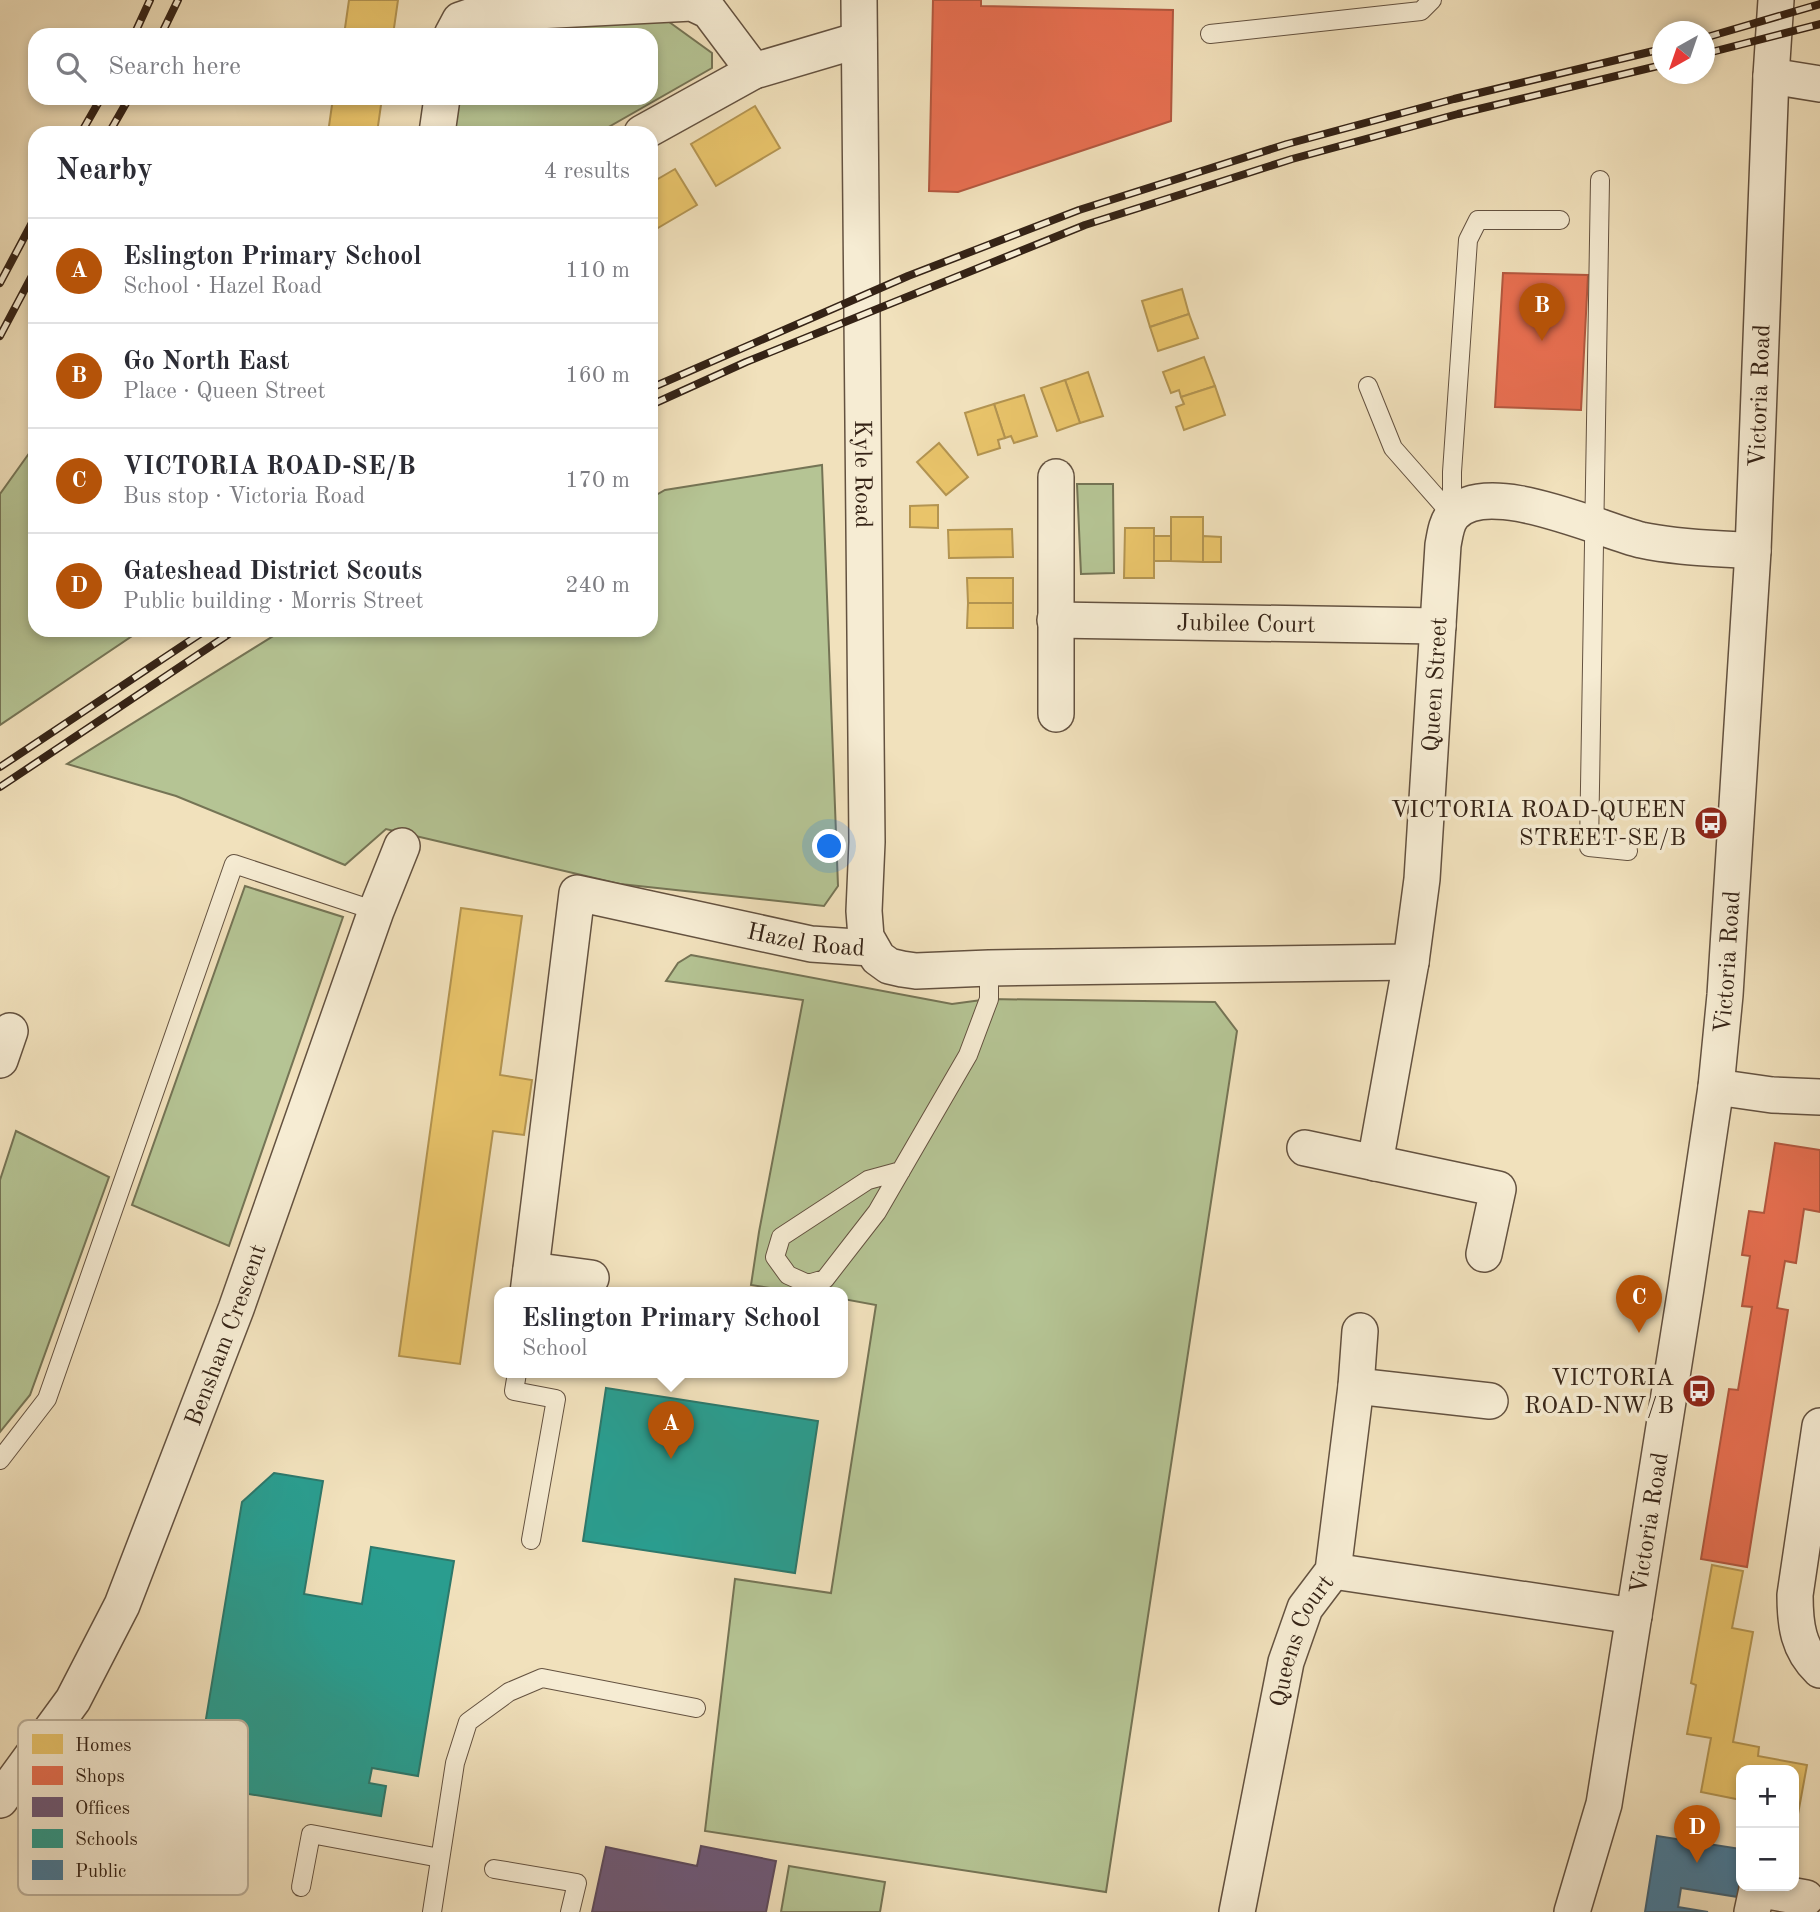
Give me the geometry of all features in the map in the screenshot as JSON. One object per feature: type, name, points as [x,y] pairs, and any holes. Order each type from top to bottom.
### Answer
[{"type":"street","name":"Kyle Road","points":[[859,0],[866,828],[864,911],[866,937],[871,948]]},
{"type":"street","name":"Victoria Road","points":[[1572,1912],[1604,1804],[1716,1087],[1725,995],[1753,551],[1776,0]]},
{"type":"street","points":[[456,28],[460,20],[478,14],[692,3],[709,11],[754,71]]},
{"type":"street","points":[[655,126],[754,71],[859,40]]},
{"type":"street","points":[[1771,76],[1820,84]]},
{"type":"street","points":[[438,126],[441,105]]},
{"type":"street","points":[[1056,477],[1056,713]]},
{"type":"street","points":[[1452,515],[1468,503],[1511,502],[1546,509],[1641,540],[1676,546],[1753,551]]},
{"type":"street","name":"Queen Street","points":[[1376,1163],[1411,962],[1422,879],[1443,545],[1452,515]]},
{"type":"street","name":"Jubilee Court","points":[[1055,620],[1438,626]]},
{"type":"street","name":"Bensham Crescent","points":[[58,1720],[73,1700],[122,1605],[236,1309],[376,911],[402,846]]},
{"type":"street","name":"Hazel Road","points":[[592,1278],[530,1281],[577,893],[811,944],[871,948],[878,958],[889,966],[916,971],[1411,962]]},
{"type":"street","points":[[1716,1087],[1820,1097]]},
{"type":"street","points":[[1304,1148],[1498,1189],[1484,1254]]},
{"type":"street","name":"Queens Court","points":[[1237,1912],[1286,1662],[1305,1608],[1333,1571],[1356,1386],[1360,1331]]},
{"type":"street","points":[[1356,1386],[1490,1401]]},
{"type":"street","points":[[1820,1426],[1795,1595],[1795,1622],[1802,1646],[1820,1670]]},
{"type":"street","points":[[1333,1571],[1634,1616]]},
{"type":"street","name":"Bensham Crescent","points":[[0,1800],[18,1775]]},
{"type":"street","points":[[1752,1912],[1757,1889],[1806,1898]]},
{"type":"lane","points":[[1210,34],[1421,10],[1432,0]]},
{"type":"lane","points":[[1600,180],[1589,847],[1628,851]]},
{"type":"lane","points":[[1452,515],[1452,472],[1468,240],[1478,220],[1560,220]]},
{"type":"lane","points":[[1368,386],[1394,448],[1452,515]]},
{"type":"lane","points":[[0,1460],[47,1399],[234,864],[376,911]]},
{"type":"lane","points":[[901,1171],[867,1180],[781,1237],[775,1257],[788,1275],[808,1284],[825,1279],[877,1212],[901,1171],[968,1055],[989,999],[989,968]]},
{"type":"lane","points":[[516,1378],[514,1391],[556,1399],[531,1540]]},
{"type":"lane","points":[[432,1912],[454,1763],[468,1722],[509,1692],[542,1678],[696,1708]]},
{"type":"lane","points":[[301,1887],[311,1834],[440,1858]]},
{"type":"lane","points":[[494,1868],[577,1883],[570,1912]]},
{"type":"green space","points":[[665,19],[712,53],[712,68],[658,99],[658,28],[489,28]]},
{"type":"green space","points":[[456,105],[647,105],[610,126],[453,126]]},
{"type":"green space","points":[[28,455],[28,637],[131,637],[0,725],[0,494]]},
{"type":"green space","points":[[822,465],[838,886],[824,906],[620,884],[386,829],[345,865],[176,796],[67,764],[272,637],[658,637],[658,494],[665,490]]},
{"type":"green space","points":[[1077,484],[1113,484],[1114,573],[1081,574]]},
{"type":"green space","points":[[245,886],[343,917],[229,1246],[132,1205]]},
{"type":"green space","points":[[691,955],[952,1004],[989,999],[1215,1002],[1237,1031],[1106,1892],[705,1831],[735,1579],[831,1593],[876,1305],[848,1300],[848,1287],[751,1285],[803,1000],[666,981],[678,963]]},
{"type":"green space","points":[[16,1131],[109,1177],[30,1395],[0,1432],[0,1180]]},
{"type":"green space","points":[[789,1866],[885,1882],[880,1912],[781,1912]]},
{"type":"building: Homes","points":[[349,0],[398,0],[394,28],[345,28]]},
{"type":"building: Homes","points":[[332,105],[381,105],[378,126],[329,126]]},
{"type":"building: Homes","points":[[755,106],[780,148],[716,186],[691,144]]},
{"type":"building: Homes","points":[[675,169],[697,205],[658,228],[658,179]]},
{"type":"building: Homes","points":[[1182,289],[1189,314],[1150,327],[1142,301]]},
{"type":"building: Homes","points":[[1189,314],[1198,338],[1158,351],[1150,327]]},
{"type":"building: Homes","points":[[1204,357],[1215,386],[1181,397],[1179,390],[1171,393],[1163,372]]},
{"type":"building: Homes","points":[[1088,372],[1103,416],[1080,423],[1065,380]]},
{"type":"building: Homes","points":[[1065,380],[1080,423],[1057,431],[1041,388]]},
{"type":"building: Homes","points":[[1215,386],[1225,415],[1184,430],[1176,407],[1184,404],[1181,397]]},
{"type":"building: Homes","points":[[1024,395],[1037,436],[1014,443],[1011,436],[1005,438],[994,404]]},
{"type":"building: Homes","points":[[994,404],[1005,438],[998,440],[1000,448],[978,455],[965,413]]},
{"type":"building: Homes","points":[[939,443],[968,477],[946,495],[917,462]]},
{"type":"building: Homes","points":[[938,505],[938,528],[910,527],[910,506]]},
{"type":"building: Homes","points":[[1171,517],[1203,517],[1203,562],[1171,561]]},
{"type":"building: Homes","points":[[1125,528],[1154,528],[1154,578],[1124,578]]},
{"type":"building: Homes","points":[[1012,529],[1013,557],[949,558],[948,530]]},
{"type":"building: Homes","points":[[1154,536],[1171,536],[1171,561],[1154,561]]},
{"type":"building: Homes","points":[[1203,536],[1221,537],[1221,562],[1203,562]]},
{"type":"building: Homes","points":[[967,578],[1013,578],[1013,603],[968,603]]},
{"type":"building: Homes","points":[[968,603],[1013,603],[1013,628],[967,628]]},
{"type":"building: Homes","points":[[461,908],[522,916],[500,1075],[532,1080],[524,1135],[493,1131],[460,1364],[399,1356]]},
{"type":"building: Homes","points":[[1712,1565],[1743,1571],[1732,1628],[1753,1632],[1733,1742],[1759,1747],[1758,1756],[1807,1765],[1799,1809],[1799,1765],[1736,1765],[1736,1799],[1701,1792],[1711,1738],[1687,1734],[1696,1685],[1691,1683]]},
{"type":"building: Shops","points":[[933,0],[981,0],[981,6],[1173,10],[1171,121],[958,192],[929,191]]},
{"type":"building: Shops","points":[[1503,273],[1588,275],[1581,410],[1495,407]]},
{"type":"building: Shops","points":[[1775,1143],[1820,1150],[1820,1212],[1804,1209],[1796,1263],[1785,1261],[1777,1308],[1788,1310],[1747,1567],[1701,1559],[1729,1389],[1738,1390],[1752,1307],[1742,1306],[1750,1256],[1742,1255],[1749,1211],[1764,1213]]},
{"type":"building: Offices","points":[[701,1846],[776,1861],[766,1912],[592,1912],[606,1847],[697,1866]]},
{"type":"building: Schools","points":[[606,1388],[818,1421],[795,1573],[583,1541]]},
{"type":"building: Schools","points":[[274,1473],[323,1481],[304,1594],[362,1604],[371,1547],[454,1561],[418,1776],[372,1768],[369,1783],[386,1786],[381,1816],[248,1794],[248,1720],[206,1720],[242,1502]]},
{"type":"building: Public","points":[[1657,1836],[1736,1848],[1738,1897],[1681,1888],[1678,1907],[1708,1912],[1645,1912]]},
{"type":"railway","points":[[137,28],[150,0]]},
{"type":"railway","points":[[164,28],[178,0]]},
{"type":"railway","points":[[1715,35],[1820,4]]},
{"type":"railway","points":[[1715,51],[1820,24]]},
{"type":"railway","points":[[658,385],[908,276],[1079,210],[1287,144],[1454,99],[1652,51]]},
{"type":"railway","points":[[658,402],[746,362],[1085,225],[1292,159],[1458,114],[1652,67]]},
{"type":"railway","points":[[85,126],[97,105]]},
{"type":"railway","points":[[113,126],[125,105]]},
{"type":"railway","points":[[0,283],[28,230]]},
{"type":"railway","points":[[0,336],[28,283]]},
{"type":"railway","points":[[0,767],[195,637]]},
{"type":"railway","points":[[0,787],[225,637]]},
{"type":"place","name":"Go North East","points":[[1542,341]]},
{"type":"place","name":"VICTORIA ROAD-QUEEN STREET-SE/B","points":[[1711,823]]},
{"type":"place","name":"VICTORIA ROAD-SE/B","points":[[1639,1333]]},
{"type":"place","name":"VICTORIA ROAD-NW/B","points":[[1699,1391]]},
{"type":"place","name":"Eslington Primary School","points":[[671,1459]]},
{"type":"place","name":"Gateshead District Scouts","points":[[1697,1863]]}]
